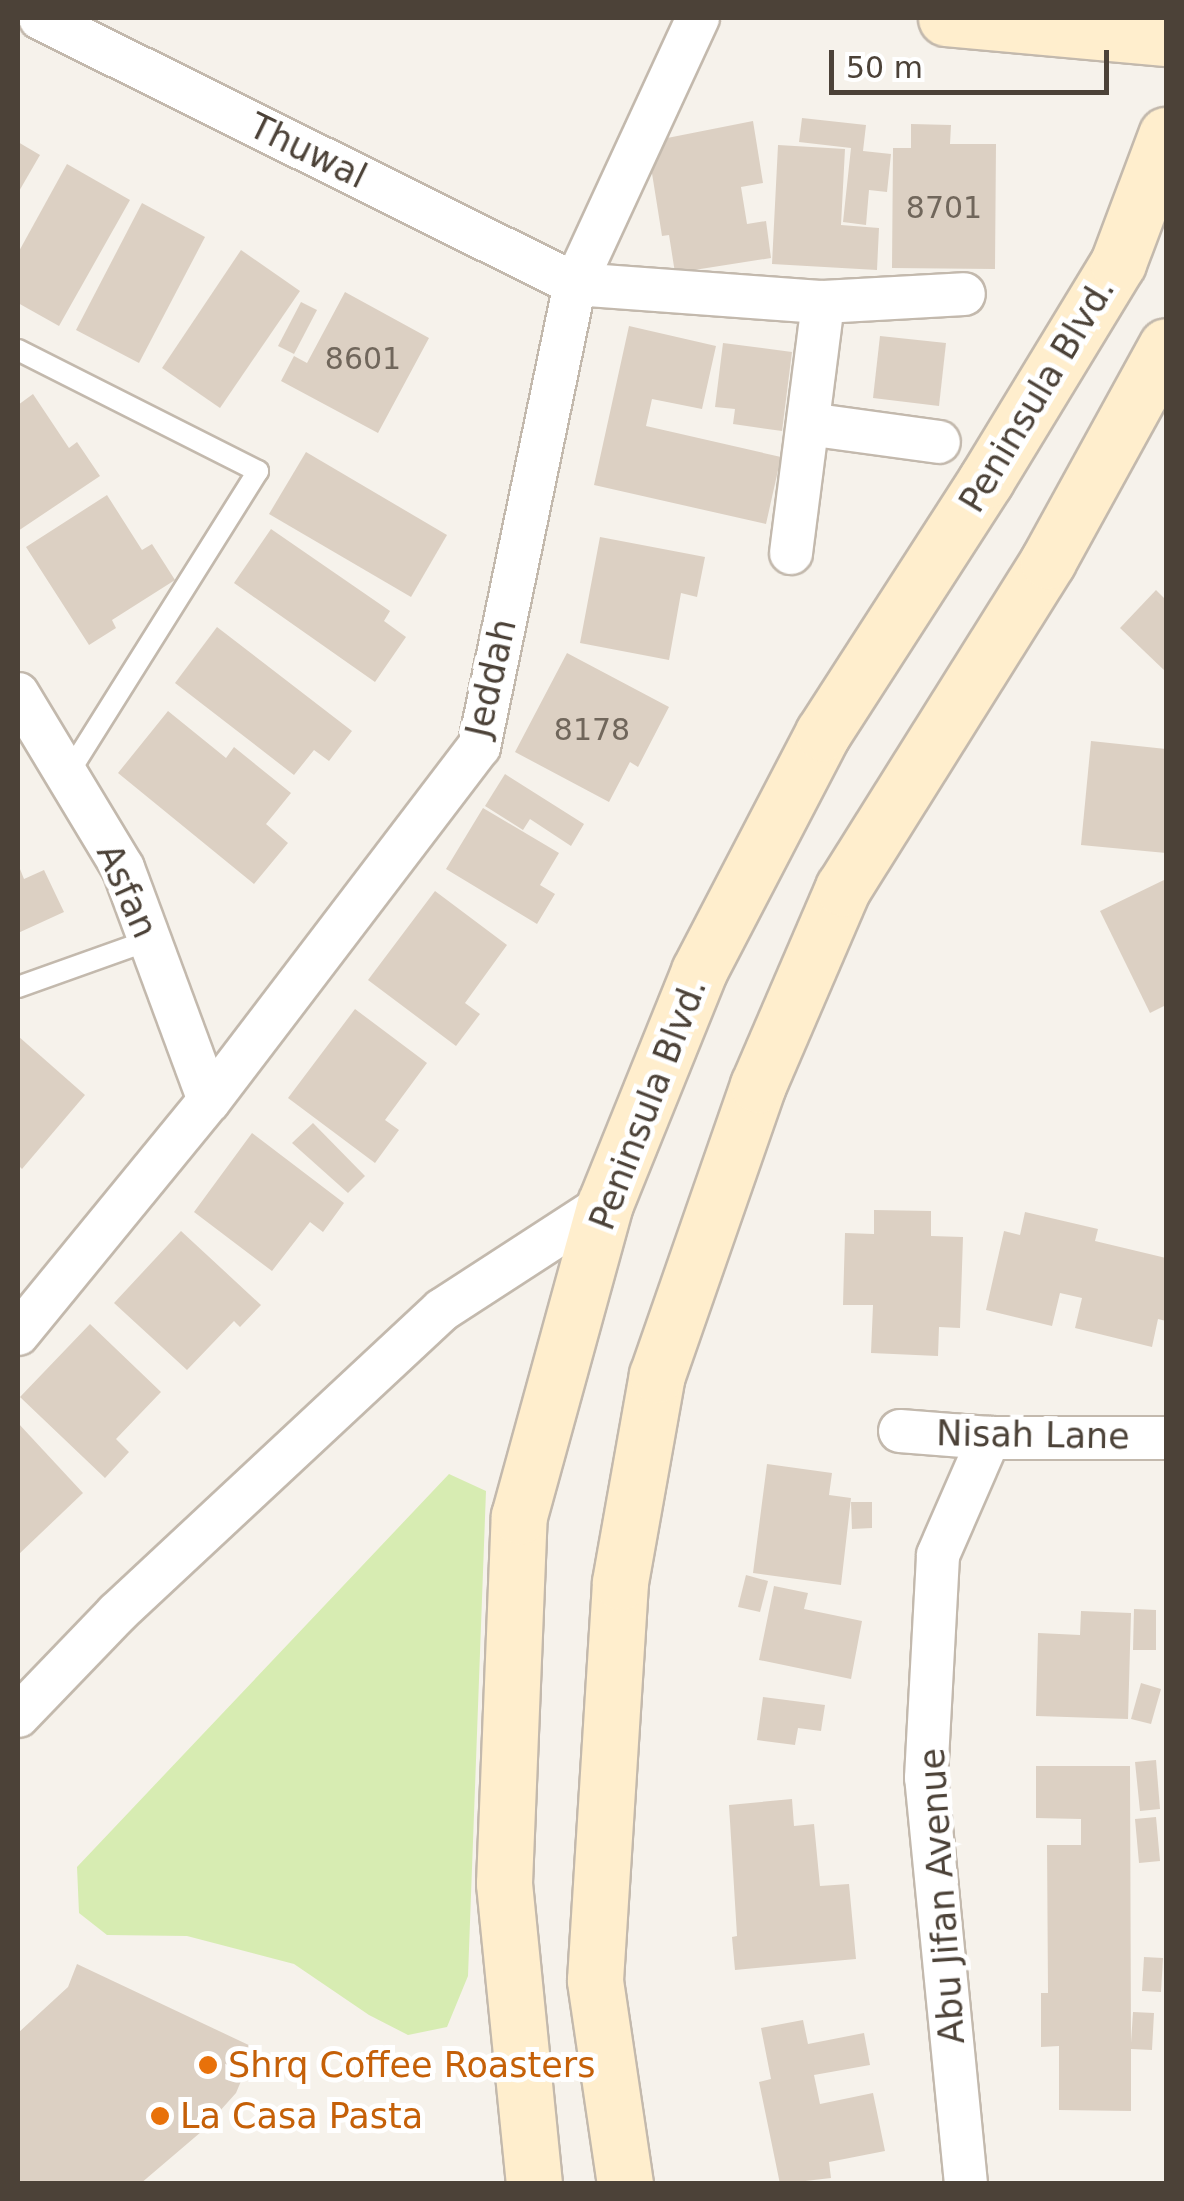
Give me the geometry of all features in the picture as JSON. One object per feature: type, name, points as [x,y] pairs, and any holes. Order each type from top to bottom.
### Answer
[{"type":"main road","points":[[946,18],[1166,38]]},
{"type":"main road","name":"Peninsula Blvd.","points":[[534,2184],[504,1884],[518,1516],[605,1204],[699,970],[814,750],[1118,262],[1166,135]]},
{"type":"main road","points":[[625,2184],[594,1980],[620,1582],[658,1375],[758,1085],[843,888],[1048,561],[1166,346]]},
{"type":"street","name":"Thuwal","points":[[40,18],[575,284]]},
{"type":"street","name":"Jeddah","points":[[18,1334],[209,1101],[479,747],[575,284],[698,18]]},
{"type":"street","points":[[575,284],[823,302],[964,294]]},
{"type":"street","points":[[791,554],[823,302]]},
{"type":"street","points":[[808,424],[940,442]]},
{"type":"street","name":"Asfan","points":[[18,694],[124,868],[209,1101]]},
{"type":"street","points":[[18,1716],[117,1612],[442,1310],[605,1204]]},
{"type":"street","name":"Nisah Lane","points":[[900,1431],[990,1438],[1166,1438]]},
{"type":"street","name":"Abu Jifan Avenue","points":[[966,2184],[926,1778],[938,1555],[990,1438]]},
{"type":"lane","points":[[18,350],[258,470],[67,775]]},
{"type":"lane","points":[[18,987],[150,940]]},
{"type":"green space","points":[[449,1474],[486,1491],[468,1976],[447,2027],[408,2035],[369,2015],[294,1964],[187,1936],[107,1935],[79,1913],[77,1867]]},
{"type":"building","points":[[802,118],[866,125],[863,151],[891,154],[887,192],[869,190],[866,225],[843,222],[851,148],[799,142]]},
{"type":"building","points":[[753,121],[763,183],[741,187],[747,224],[766,221],[771,258],[675,273],[669,235],[662,236],[647,142]]},
{"type":"building","points":[[911,124],[951,125],[950,144],[996,144],[995,269],[892,268],[893,148],[911,148]]},
{"type":"building","points":[[18,142],[40,155],[18,193]]},
{"type":"building","points":[[778,145],[845,149],[841,225],[879,228],[877,270],[772,264]]},
{"type":"building","points":[[67,164],[130,200],[59,326],[18,303],[18,253]]},
{"type":"building","points":[[142,203],[205,237],[139,363],[76,330]]},
{"type":"building","points":[[241,250],[300,291],[220,408],[162,368]]},
{"type":"building","points":[[345,292],[429,338],[378,433],[281,381],[294,356],[307,363]]},
{"type":"building","points":[[301,302],[317,310],[294,354],[278,346]]},
{"type":"building","points":[[629,326],[716,346],[702,409],[652,399],[646,426],[781,457],[766,524],[594,485]]},
{"type":"building","points":[[880,336],[946,343],[939,406],[873,398]]},
{"type":"building","points":[[723,343],[792,352],[782,431],[733,424],[735,409],[715,407]]},
{"type":"building","points":[[33,394],[69,448],[77,442],[100,476],[18,531],[18,405]]},
{"type":"building","points":[[306,452],[447,535],[411,597],[269,514]]},
{"type":"building","points":[[107,495],[142,550],[152,544],[175,580],[112,620],[116,628],[89,645],[26,547]]},
{"type":"building","points":[[271,529],[390,611],[384,621],[406,637],[375,682],[234,583]]},
{"type":"building","points":[[600,537],[705,557],[697,597],[681,593],[669,660],[580,643]]},
{"type":"building","points":[[1156,590],[1166,600],[1166,672],[1120,628]]},
{"type":"building","points":[[217,627],[352,731],[329,761],[314,750],[294,775],[175,683]]},
{"type":"building","points":[[567,653],[669,707],[638,767],[630,762],[609,802],[515,752]]},
{"type":"building","points":[[168,711],[226,758],[234,747],[291,793],[266,824],[288,843],[254,884],[118,773]]},
{"type":"building","points":[[1091,741],[1166,749],[1166,853],[1081,845]]},
{"type":"building","points":[[505,774],[584,824],[571,846],[530,819],[523,830],[485,806]]},
{"type":"building","points":[[483,808],[559,853],[540,885],[555,894],[537,924],[446,869]]},
{"type":"building","points":[[18,864],[24,879],[44,870],[64,912],[18,933]]},
{"type":"building","points":[[1166,879],[1166,1005],[1150,1013],[1100,911]]},
{"type":"building","points":[[435,891],[507,945],[465,1003],[480,1014],[456,1046],[368,980]]},
{"type":"building","points":[[355,1009],[427,1063],[385,1120],[399,1130],[375,1163],[288,1098]]},
{"type":"building","points":[[18,1036],[85,1095],[22,1169],[18,1165]]},
{"type":"building","points":[[313,1123],[365,1176],[348,1193],[292,1143]]},
{"type":"building","points":[[252,1133],[344,1203],[323,1232],[310,1222],[272,1271],[194,1212]]},
{"type":"building","points":[[874,1210],[931,1211],[931,1236],[963,1237],[960,1328],[939,1327],[938,1356],[871,1353],[873,1305],[843,1305],[845,1233],[874,1234]]},
{"type":"building","points":[[1025,1212],[1098,1229],[1095,1241],[1166,1258],[1166,1321],[1158,1319],[1152,1347],[1075,1328],[1082,1298],[1060,1293],[1052,1326],[986,1310],[1004,1231],[1020,1235]]},
{"type":"building","points":[[181,1231],[261,1305],[240,1327],[234,1321],[187,1370],[114,1303]]},
{"type":"building","points":[[90,1324],[161,1392],[116,1439],[129,1452],[105,1478],[20,1397]]},
{"type":"building","points":[[18,1423],[83,1493],[18,1555]]},
{"type":"building","points":[[767,1464],[832,1473],[829,1495],[851,1498],[841,1585],[753,1573]]},
{"type":"building","points":[[851,1502],[872,1502],[872,1528],[852,1529]]},
{"type":"building","points":[[746,1575],[768,1581],[760,1612],[738,1607]]},
{"type":"building","points":[[774,1586],[808,1593],[804,1609],[862,1621],[851,1679],[759,1660]]},
{"type":"building","points":[[1134,1609],[1156,1610],[1156,1650],[1133,1650]]},
{"type":"building","points":[[1081,1611],[1131,1613],[1128,1719],[1036,1716],[1038,1633],[1080,1635]]},
{"type":"building","points":[[1141,1683],[1161,1689],[1151,1724],[1131,1719]]},
{"type":"building","points":[[763,1697],[825,1705],[821,1731],[798,1728],[795,1745],[757,1740]]},
{"type":"building","points":[[1156,1760],[1160,1809],[1140,1811],[1135,1762]]},
{"type":"building","points":[[1036,1766],[1130,1766],[1131,2043],[1133,2012],[1154,2013],[1152,2050],[1131,2049],[1131,2111],[1059,2110],[1059,2046],[1041,2047],[1041,1993],[1048,1993],[1047,1845],[1081,1845],[1081,1819],[1036,1818]]},
{"type":"building","points":[[792,1799],[794,1826],[814,1824],[820,1886],[849,1884],[856,1959],[735,1970],[732,1937],[737,1936],[729,1805]]},
{"type":"building","points":[[1156,1817],[1160,1861],[1139,1863],[1135,1819]]},
{"type":"building","points":[[1144,1957],[1163,1958],[1161,1992],[1142,1991]]},
{"type":"building","points":[[77,1964],[255,2048],[236,2093],[201,2132],[140,2184],[18,2184],[18,2033],[68,1987]]},
{"type":"building","points":[[803,2020],[808,2044],[864,2033],[870,2065],[814,2075],[820,2104],[873,2093],[885,2151],[829,2162],[831,2178],[780,2184],[759,2082],[771,2079],[761,2028]]},
{"type":"place","name":"Shrq Coffee Roasters","points":[[208,2065]]},
{"type":"place","name":"La Casa Pasta","points":[[160,2116]]}]
